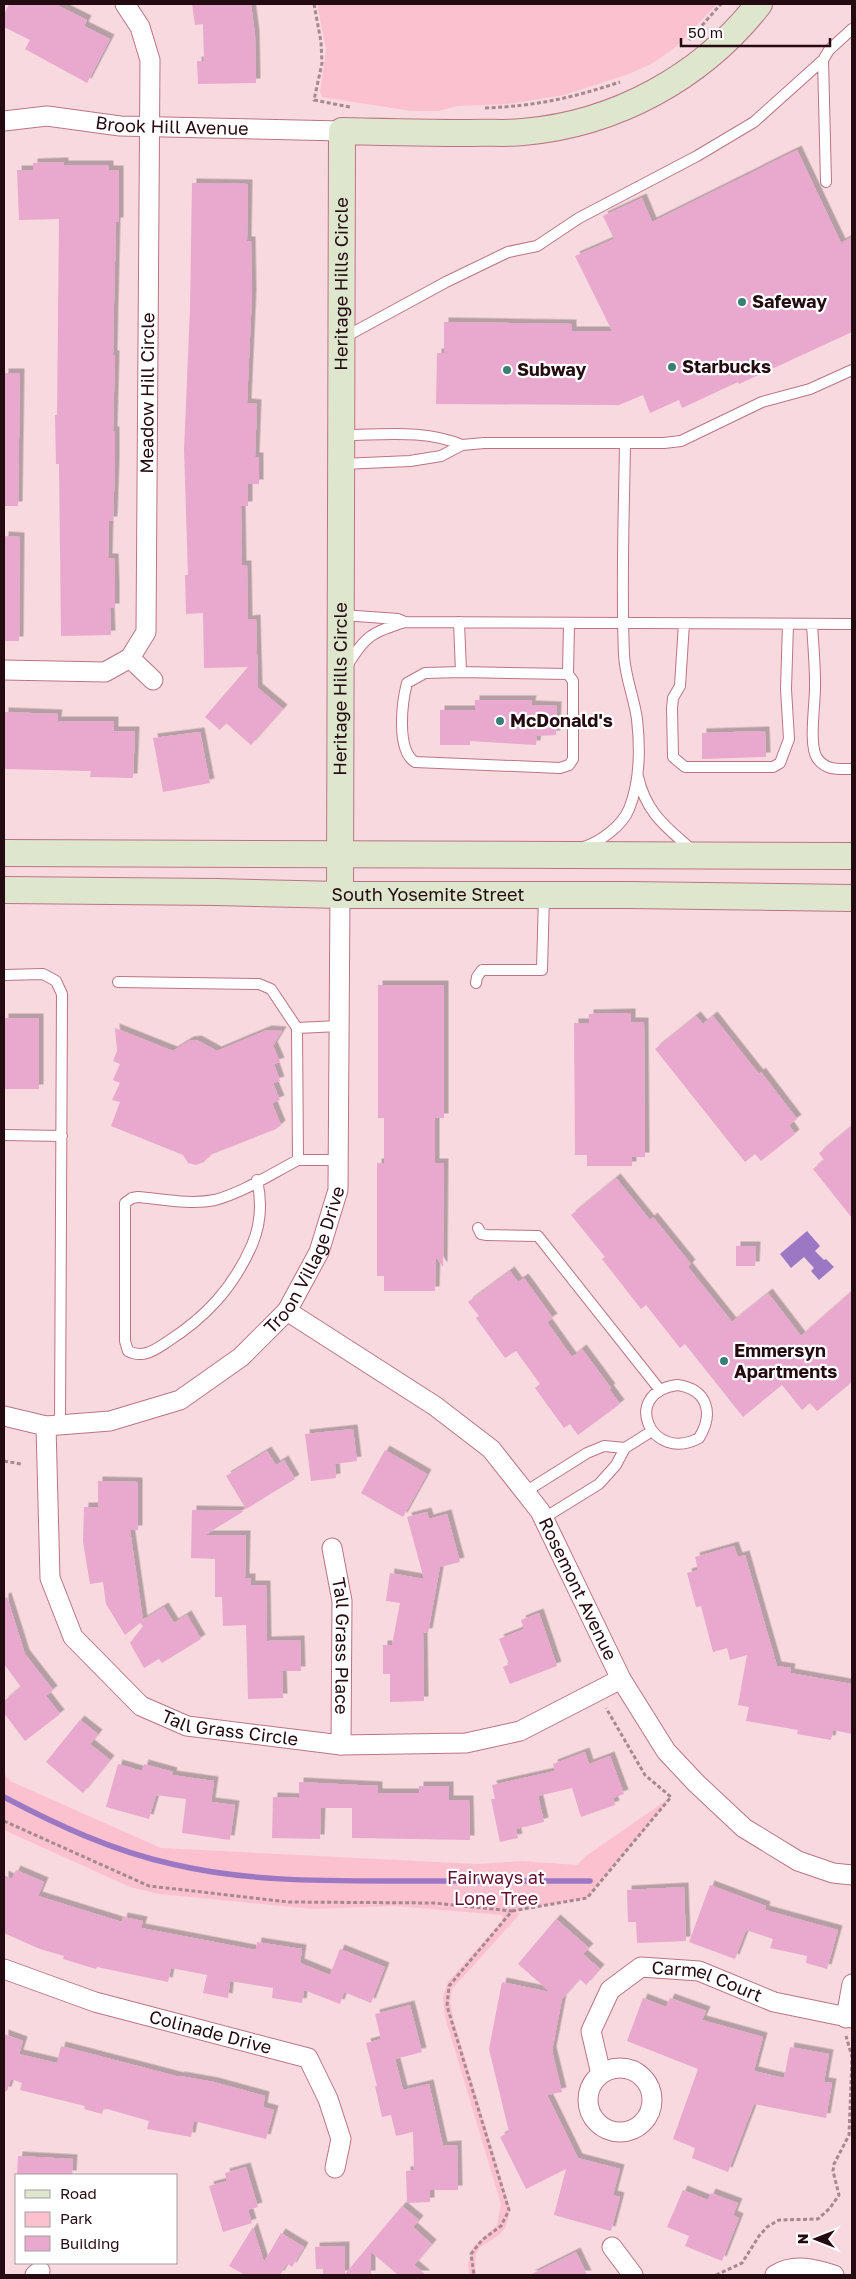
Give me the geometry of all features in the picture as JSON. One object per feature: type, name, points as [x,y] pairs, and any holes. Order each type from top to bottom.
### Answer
[{"type":"main road","points":[[342,131],[522,132],[566,126],[620,109],[659,91],[700,64],[742,26],[760,4]]},
{"type":"main road","name":"Heritage Hills Circle","points":[[340,895],[342,131]]},
{"type":"main road","points":[[4,853],[852,856]]},
{"type":"main road","name":"South Yosemite Street","points":[[4,890],[340,895],[852,898]]},
{"type":"street","name":"Meadow Hill Circle","points":[[4,670],[105,672],[130,658],[146,632],[150,60],[140,28],[125,4]]},
{"type":"street","name":"Brook Hill Avenue","points":[[4,121],[47,116],[120,126],[150,125],[342,131]]},
{"type":"street","points":[[130,658],[153,680]]},
{"type":"street","name":"Troon Village Drive","points":[[4,1416],[53,1425],[110,1421],[180,1400],[241,1357],[287,1311],[320,1252],[338,1190],[340,895]]},
{"type":"street","name":"Rosemont Avenue","points":[[287,1311],[436,1406],[491,1449],[544,1518],[621,1679],[666,1750],[694,1782],[744,1828],[798,1860],[833,1872],[852,1875]]},
{"type":"street","name":"Tall Grass Circle","points":[[53,1425],[50,1578],[73,1638],[141,1706],[187,1726],[341,1745],[466,1743],[520,1731],[621,1679]]},
{"type":"street","name":"Tall Grass Place","points":[[332,1548],[342,1601],[341,1745]]},
{"type":"street","name":"Carmel Court","points":[[601,2074],[591,2031],[610,1990],[642,1967],[699,1970],[774,2002],[849,2018]]},
{"type":"street","name":"Colinade Drive","points":[[4,1969],[95,2002],[308,2058],[328,2099],[340,2140],[335,2168]]},
{"type":"street","points":[[849,2018],[852,1984]]},
{"type":"street","points":[[612,2247],[633,2275]]},
{"type":"street","points":[[776,2275],[784,2270],[811,2268],[834,2275]]},
{"type":"lane","points":[[341,339],[446,282],[508,252],[537,246],[579,218],[697,156],[754,122],[823,60],[829,50],[852,29]]},
{"type":"lane","points":[[823,60],[826,182]]},
{"type":"lane","points":[[340,464],[410,461],[441,456],[462,445],[518,442],[664,443],[681,441],[762,402],[810,389],[852,370]]},
{"type":"lane","points":[[340,435],[407,434],[446,438],[462,445]]},
{"type":"lane","points":[[625,443],[623,623],[625,660],[637,719],[637,772],[642,796],[652,812],[694,852],[704,855]]},
{"type":"lane","points":[[340,614],[398,619],[406,622]]},
{"type":"lane","points":[[340,681],[359,646],[376,631],[406,622],[852,624]]},
{"type":"lane","points":[[458,622],[462,672]]},
{"type":"lane","points":[[568,674],[425,673],[407,683],[404,693],[402,744],[408,756],[415,762],[560,768],[569,765],[573,759],[573,681],[568,674],[569,623]]},
{"type":"lane","points":[[684,623],[680,686],[673,698],[672,708],[672,750],[673,757],[685,766],[773,766],[780,763],[789,739],[786,689],[788,624]]},
{"type":"lane","points":[[812,624],[816,682],[814,740],[816,757],[831,769],[852,769]]},
{"type":"lane","points":[[562,854],[594,843],[616,827],[629,810],[637,772]]},
{"type":"lane","points":[[476,983],[477,976],[482,970],[542,970],[544,895]]},
{"type":"lane","points":[[4,975],[43,974],[56,981],[62,994],[62,1136],[53,1425]]},
{"type":"lane","points":[[118,982],[259,984],[271,988],[297,1028],[298,1160]]},
{"type":"lane","points":[[297,1028],[339,1026]]},
{"type":"lane","points":[[4,1135],[62,1136]]},
{"type":"lane","points":[[258,1180],[261,1199],[260,1218],[252,1244],[234,1278],[217,1301],[188,1328],[153,1351],[134,1354],[128,1351],[125,1341],[125,1203],[132,1198],[138,1197],[182,1201],[213,1200],[231,1194],[258,1180],[298,1160],[338,1160]]},
{"type":"lane","points":[[478,1228],[481,1234],[487,1235],[538,1236],[660,1390]]},
{"type":"lane","points":[[677,1385],[688,1386],[699,1393],[704,1402],[708,1420],[699,1438],[679,1445],[661,1439],[652,1430],[647,1420],[646,1406],[660,1390],[677,1385]]},
{"type":"lane","points":[[544,1518],[599,1484],[616,1465],[625,1448],[652,1430]]},
{"type":"lane","points":[[525,1492],[596,1449],[604,1446],[625,1448]]},
{"type":"path","points":[[314,4],[321,42],[322,64],[314,100],[359,108]]},
{"type":"path","points":[[682,46],[721,4]]},
{"type":"path","points":[[481,108],[516,107],[565,100],[626,80]]},
{"type":"path","points":[[4,1461],[21,1464]]},
{"type":"path","points":[[4,1821],[149,1886],[289,1902],[434,1903],[512,1911],[587,1898],[671,1797],[645,1775],[597,1691]]},
{"type":"path","points":[[474,2275],[471,2254],[482,2240],[501,2226],[509,2210],[447,2006],[449,1986],[512,1911]]},
{"type":"path","points":[[716,2275],[742,2263],[767,2227],[779,2220],[818,2219],[830,2208],[838,2195],[833,2171],[834,2164],[849,2135],[852,2056],[847,2042],[849,2018]]},
{"type":"green space","points":[[317,4],[717,4],[677,46],[653,63],[629,74],[564,95],[508,104],[458,106],[439,111],[411,111],[322,97],[320,92],[326,50]]},
{"type":"green space","name":"Fairways at Lone Tree","points":[[4,1773],[10,1781],[161,1848],[478,1864],[522,1861],[577,1865],[586,1856],[671,1797],[587,1898],[517,1910],[519,1915],[452,1989],[450,2002],[454,2021],[510,2208],[505,2228],[479,2249],[475,2263],[476,2275],[469,2275],[468,2264],[473,2247],[497,2225],[501,2204],[445,2017],[443,1997],[448,1982],[502,1921],[502,1915],[394,1906],[312,1909],[159,1894],[130,1887],[4,1830]]},
{"type":"shaded area","points":[[807,1231],[820,1246],[815,1251],[834,1267],[819,1280],[811,1271],[814,1268],[804,1257],[791,1268],[780,1254]]},
{"type":"building","points":[[9,4],[55,4],[87,20],[84,26],[110,39],[87,83],[25,49],[30,40],[4,27],[4,15]]},
{"type":"building","points":[[192,4],[251,4],[255,35],[256,83],[198,84],[197,61],[204,61],[203,24],[195,25]]},
{"type":"building","points":[[797,150],[841,243],[852,237],[852,332],[682,408],[679,400],[650,413],[643,395],[619,405],[436,404],[437,353],[444,353],[444,322],[572,324],[572,331],[612,331],[575,256],[614,239],[603,216],[642,198],[652,222]]},
{"type":"building","points":[[64,162],[64,165],[109,165],[109,170],[119,170],[119,222],[116,222],[113,355],[115,355],[113,431],[115,431],[115,463],[113,521],[109,521],[108,558],[114,558],[115,608],[110,608],[111,635],[61,636],[59,464],[56,464],[55,415],[57,415],[59,219],[19,220],[17,170],[33,170],[33,163]]},
{"type":"building","points":[[192,183],[248,184],[247,241],[251,241],[252,294],[247,403],[257,404],[255,457],[259,457],[259,484],[248,484],[248,506],[241,506],[242,565],[247,565],[248,620],[256,619],[258,688],[283,709],[251,745],[226,723],[220,730],[205,717],[248,667],[204,668],[203,613],[186,614],[185,575],[188,575],[184,450],[190,309]]},
{"type":"building","points":[[4,373],[20,373],[18,506],[4,506]]},
{"type":"building","points":[[4,536],[20,537],[19,641],[4,641]]},
{"type":"building","points":[[475,700],[532,700],[531,705],[557,706],[556,735],[537,736],[536,745],[470,741],[470,745],[440,745],[440,710],[475,710]]},
{"type":"building","points":[[4,712],[58,714],[57,721],[114,721],[114,731],[135,731],[133,778],[90,777],[91,771],[4,769]]},
{"type":"building","points":[[765,731],[766,757],[702,759],[702,733]]},
{"type":"building","points":[[200,732],[210,783],[163,792],[153,738]]},
{"type":"building","points":[[378,985],[444,985],[444,1118],[435,1118],[435,1163],[444,1163],[443,1267],[436,1257],[435,1291],[384,1291],[384,1276],[377,1276],[377,1163],[384,1163],[384,1118],[378,1118]]},
{"type":"building","points":[[631,1013],[631,1022],[644,1022],[645,1157],[632,1157],[632,1166],[587,1166],[587,1155],[575,1155],[574,1023],[589,1023],[589,1014]]},
{"type":"building","points":[[696,1016],[703,1024],[713,1016],[759,1074],[761,1072],[797,1119],[789,1125],[795,1134],[761,1161],[755,1154],[745,1162],[655,1049]]},
{"type":"building","points":[[4,1018],[39,1018],[39,1089],[4,1089]]},
{"type":"building","points":[[115,1028],[173,1051],[189,1041],[197,1040],[217,1051],[267,1030],[282,1031],[273,1046],[280,1062],[274,1064],[280,1081],[273,1083],[280,1100],[272,1103],[281,1125],[276,1129],[210,1155],[204,1162],[196,1165],[188,1163],[183,1155],[111,1126],[120,1102],[112,1100],[120,1083],[113,1080],[120,1064],[113,1061],[117,1051]]},
{"type":"building","points":[[852,1126],[852,1218],[813,1169],[824,1160],[819,1153]]},
{"type":"building","points":[[616,1178],[650,1220],[653,1217],[691,1264],[688,1267],[732,1322],[768,1293],[801,1336],[852,1291],[852,1382],[817,1411],[810,1403],[802,1410],[782,1385],[743,1417],[685,1344],[680,1348],[646,1305],[641,1309],[602,1259],[605,1257],[571,1215]]},
{"type":"building","points":[[736,1246],[756,1246],[755,1266],[736,1266]]},
{"type":"building","points":[[510,1271],[518,1282],[524,1278],[553,1318],[547,1322],[572,1357],[582,1349],[611,1388],[609,1389],[620,1404],[578,1435],[570,1424],[564,1428],[535,1388],[540,1384],[516,1351],[505,1358],[476,1318],[479,1316],[468,1302]]},
{"type":"building","points":[[353,1429],[357,1461],[335,1464],[336,1478],[311,1481],[305,1434]]},
{"type":"building","points":[[385,1450],[427,1474],[403,1517],[361,1493]]},
{"type":"building","points":[[267,1451],[276,1465],[284,1460],[295,1479],[246,1509],[226,1476]]},
{"type":"building","points":[[98,1481],[138,1482],[138,1530],[130,1530],[143,1620],[164,1607],[174,1623],[187,1615],[201,1639],[162,1663],[159,1659],[144,1668],[130,1643],[143,1626],[140,1623],[125,1635],[106,1604],[103,1582],[90,1584],[83,1542],[84,1507],[98,1507]]},
{"type":"building","points":[[192,1510],[244,1511],[205,1535],[246,1535],[245,1578],[251,1578],[251,1585],[266,1585],[267,1641],[300,1640],[301,1671],[282,1671],[283,1698],[248,1699],[246,1625],[223,1626],[222,1597],[215,1597],[215,1559],[191,1558]]},
{"type":"building","points":[[427,1512],[429,1519],[447,1514],[460,1562],[440,1567],[428,1633],[423,1632],[424,1701],[390,1702],[390,1674],[383,1674],[383,1645],[392,1645],[400,1603],[386,1601],[390,1573],[424,1579],[407,1517]]},
{"type":"building","points":[[734,1546],[738,1557],[745,1555],[777,1666],[791,1668],[790,1673],[852,1684],[852,1734],[833,1730],[831,1740],[797,1734],[798,1730],[746,1721],[749,1707],[738,1705],[747,1655],[730,1660],[727,1648],[713,1652],[701,1606],[696,1607],[687,1573],[698,1570],[695,1557]]},
{"type":"building","points":[[7,1597],[25,1654],[53,1690],[46,1696],[60,1714],[25,1741],[4,1713],[4,1701],[21,1687],[4,1664],[4,1598]]},
{"type":"building","points":[[539,1613],[557,1666],[510,1684],[503,1667],[509,1664],[499,1639],[524,1629],[521,1620]]},
{"type":"building","points":[[80,1720],[98,1734],[90,1744],[110,1760],[83,1793],[46,1762]]},
{"type":"building","points":[[585,1752],[589,1764],[610,1756],[624,1794],[613,1798],[615,1805],[581,1817],[572,1788],[538,1796],[544,1822],[516,1829],[518,1838],[500,1842],[491,1799],[495,1799],[492,1785],[555,1771],[553,1764]]},
{"type":"building","points":[[118,1764],[142,1771],[144,1764],[173,1772],[172,1775],[214,1781],[211,1802],[235,1805],[230,1840],[182,1833],[186,1799],[156,1795],[149,1819],[106,1807]]},
{"type":"building","points":[[299,1782],[378,1786],[378,1793],[419,1793],[419,1786],[449,1786],[449,1800],[469,1800],[470,1840],[352,1838],[352,1808],[321,1808],[320,1839],[272,1838],[273,1797],[299,1798]]},
{"type":"building","points":[[16,1870],[44,1882],[38,1896],[122,1922],[123,1917],[143,1921],[141,1928],[256,1950],[257,1942],[302,1949],[300,1963],[330,1975],[340,1949],[385,1967],[371,2003],[344,1992],[340,2004],[304,1990],[302,2003],[272,1998],[273,1988],[230,1981],[228,1998],[203,1993],[207,1975],[171,1968],[168,1982],[97,1967],[96,1969],[63,1959],[64,1956],[40,1949],[4,1933],[4,1875],[12,1879]]},
{"type":"building","points":[[710,1885],[766,1906],[765,1910],[838,1930],[827,1969],[806,1963],[807,1956],[770,1948],[773,1939],[746,1930],[735,1959],[689,1942]]},
{"type":"building","points":[[684,1887],[686,1941],[637,1943],[636,1922],[628,1922],[627,1890]]},
{"type":"building","points":[[556,1919],[589,1948],[583,1954],[600,1969],[586,1985],[580,1979],[562,1999],[552,2051],[562,2092],[547,2095],[578,2158],[620,2169],[613,2195],[620,2197],[611,2231],[554,2215],[566,2169],[526,2189],[500,2137],[509,2132],[489,2049],[502,1982],[550,1992],[518,1964]]},
{"type":"building","points":[[643,1998],[666,2007],[670,1998],[706,2011],[702,2020],[763,2037],[754,2071],[784,2078],[790,2047],[829,2054],[824,2082],[832,2083],[826,2118],[754,2104],[728,2172],[692,2158],[695,2148],[673,2139],[698,2069],[627,2041]]},
{"type":"building","points":[[410,2005],[422,2052],[395,2059],[403,2090],[429,2084],[443,2146],[457,2145],[458,2190],[430,2190],[430,2202],[407,2203],[406,2171],[414,2170],[413,2132],[396,2136],[391,2115],[382,2117],[375,2086],[377,2086],[366,2043],[381,2039],[375,2014]]},
{"type":"building","points":[[4,2034],[23,2041],[19,2054],[57,2063],[61,2046],[180,2077],[214,2082],[265,2096],[263,2107],[274,2110],[266,2139],[194,2121],[191,2137],[147,2129],[149,2121],[104,2108],[102,2114],[84,2109],[85,2106],[20,2090],[22,2083],[11,2079],[7,2091],[4,2091]]},
{"type":"building","points":[[18,2156],[73,2159],[72,2174],[17,2174]]},
{"type":"building","points":[[246,2167],[258,2207],[248,2210],[252,2223],[223,2232],[209,2186],[227,2181],[225,2173]]},
{"type":"building","points":[[683,2190],[708,2200],[711,2193],[738,2203],[733,2215],[739,2218],[722,2261],[685,2246],[689,2236],[667,2227]]},
{"type":"building","points":[[402,2206],[419,2220],[413,2227],[432,2244],[414,2265],[426,2275],[398,2275],[371,2252],[371,2275],[323,2275],[323,2269],[316,2269],[315,2247],[345,2246],[345,2274]]},
{"type":"building","points":[[253,2227],[264,2262],[281,2233],[304,2247],[292,2267],[287,2263],[280,2275],[245,2275],[229,2266]]},
{"type":"building","points":[[576,2252],[587,2275],[530,2275]]},
{"type":"waterway","points":[[4,1797],[65,1827],[128,1852],[172,1864],[226,1874],[280,1879],[335,1881],[590,1881]]},
{"type":"place","name":"Safeway","points":[[742,302]]},
{"type":"place","name":"Starbucks","points":[[672,367]]},
{"type":"place","name":"Subway","points":[[507,370]]},
{"type":"place","name":"McDonald's","points":[[500,721]]},
{"type":"place","name":"Emmersyn Apartments","points":[[724,1361]]}]
